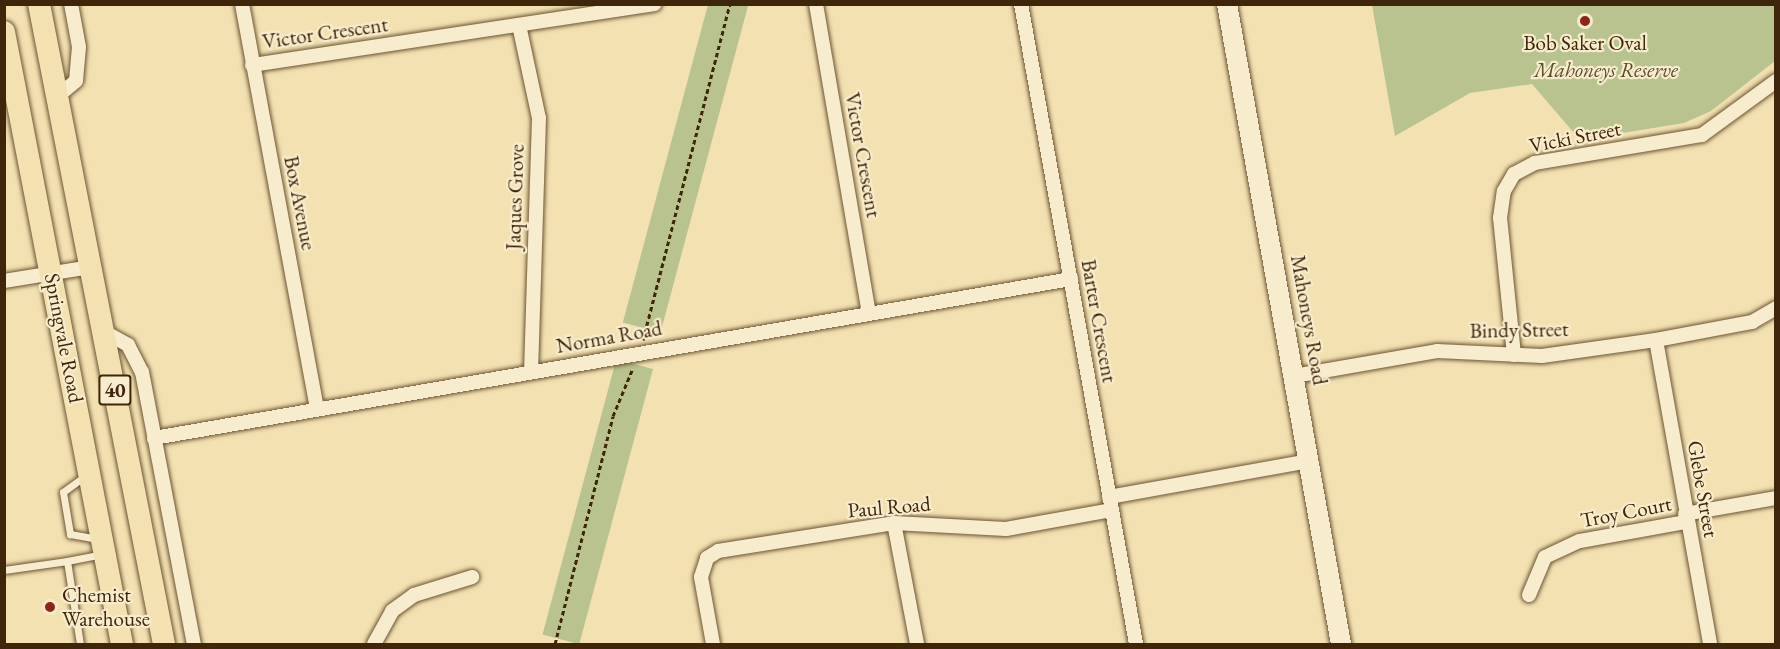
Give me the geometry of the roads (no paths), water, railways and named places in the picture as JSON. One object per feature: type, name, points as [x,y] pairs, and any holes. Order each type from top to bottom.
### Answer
[{"type":"highway","name":"Springvale Road","points":[[39,4],[164,645]]},
{"type":"highway","name":"Springvale Road","points":[[4,32],[122,645]]},
{"type":"main road","name":"Mahoneys Road","points":[[1227,4],[1341,645]]},
{"type":"street","points":[[58,96],[76,81],[79,47],[71,4]]},
{"type":"street","name":"Box Avenue","points":[[242,4],[317,408]]},
{"type":"street","name":"Victor Crescent","points":[[252,65],[654,4]]},
{"type":"street","name":"Victor Crescent","points":[[816,4],[869,313]]},
{"type":"street","name":"Barter Crescent","points":[[1021,4],[1136,645]]},
{"type":"street","name":"Jaques Grove","points":[[519,25],[539,118],[531,372]]},
{"type":"street","name":"Vicki Street","points":[[1514,355],[1500,207],[1514,174],[1535,163],[1702,135],[1776,81]]},
{"type":"street","points":[[4,281],[90,267]]},
{"type":"street","name":"Norma Road","points":[[154,438],[1071,279]]},
{"type":"street","name":"Bindy Street","points":[[1294,376],[1437,351],[1514,355],[1656,340],[1752,322],[1776,308]]},
{"type":"street","name":"Springvale Road","points":[[103,330],[123,340],[137,360],[194,645]]},
{"type":"street","name":"Glebe Street","points":[[1656,340],[1710,645]]},
{"type":"street","name":"Paul Road","points":[[713,645],[700,577],[707,558],[718,551],[894,523],[1006,529],[1111,503],[1310,461]]},
{"type":"street","name":"Troy Court","points":[[1529,595],[1545,557],[1571,544],[1776,498]]},
{"type":"street","points":[[894,523],[917,645]]},
{"type":"street","points":[[374,645],[392,611],[414,595],[472,577]]},
{"type":"lane","points":[[90,472],[63,492],[70,534],[104,547]]},
{"type":"lane","points":[[4,570],[67,561],[104,547]]},
{"type":"lane","points":[[67,561],[80,645]]},
{"type":"place","name":"Bob Saker Oval","points":[[1585,21]]},
{"type":"place","name":"Chemist Warehouse","points":[[50,607]]},
{"type":"park label","name":"Mahoneys Reserve","points":[[1606,70]]}]
